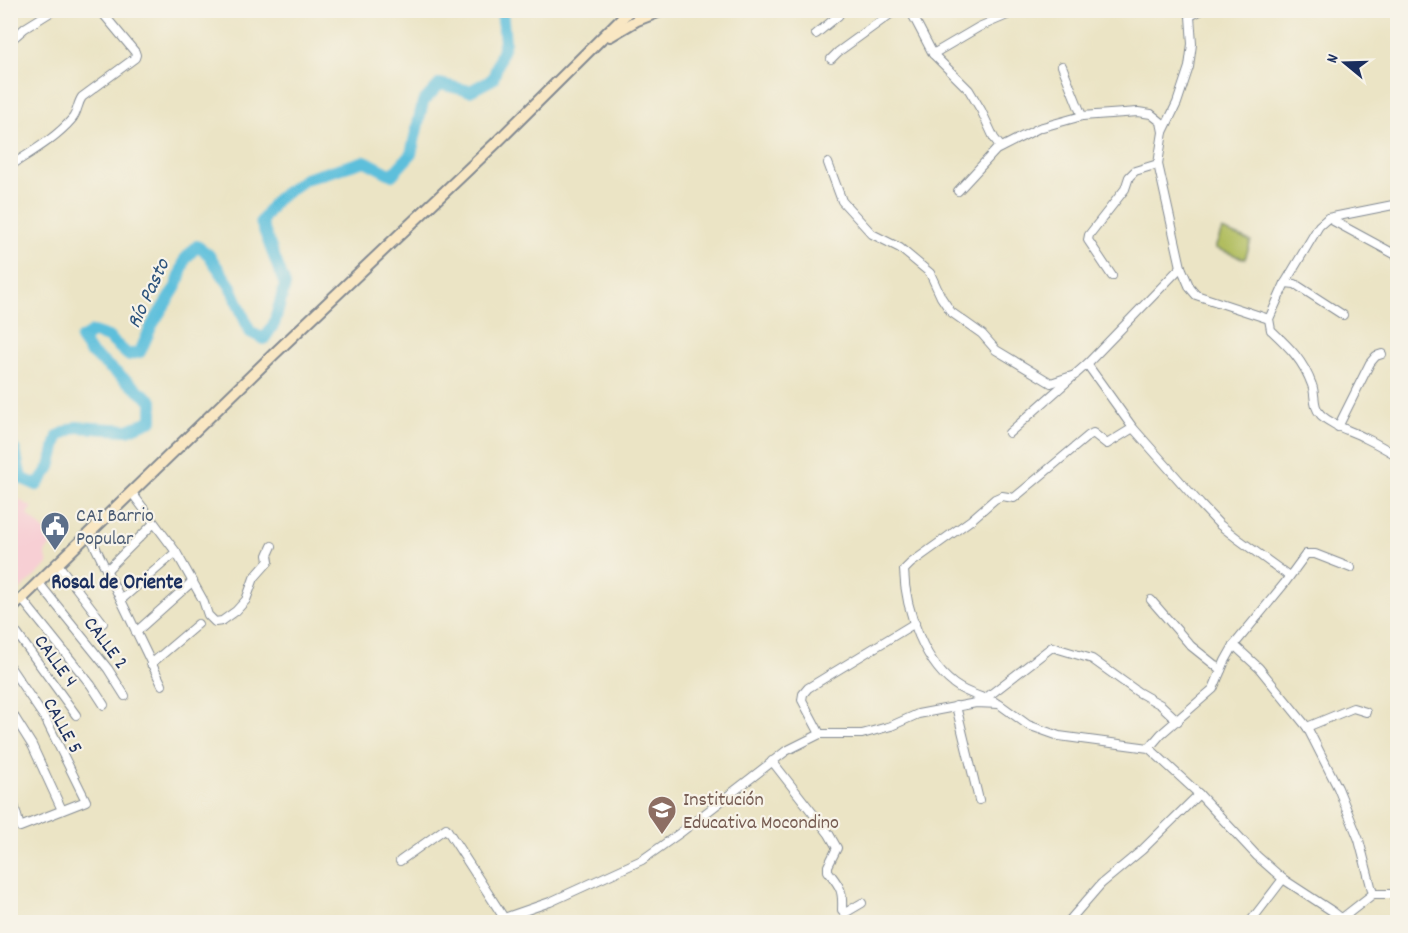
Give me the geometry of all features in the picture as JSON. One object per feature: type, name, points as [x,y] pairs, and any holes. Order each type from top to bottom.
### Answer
[{"type":"main road","points":[[10,610],[496,143],[630,10]]},
{"type":"main road","points":[[596,43],[637,20],[663,10]]},
{"type":"street","points":[[10,41],[25,28],[54,10]]},
{"type":"street","points":[[10,166],[73,119],[82,97],[135,58],[135,52],[100,10]]},
{"type":"street","points":[[816,34],[842,10]]},
{"type":"street","points":[[831,59],[837,52],[896,10]]},
{"type":"street","points":[[910,10],[933,54],[969,90],[1000,147]]},
{"type":"street","points":[[933,54],[979,27],[1019,10]]},
{"type":"street","points":[[1202,10],[1188,13],[1192,44],[1189,67],[1177,104],[1163,132],[1158,164],[1181,267],[1190,288],[1196,295],[1269,319]]},
{"type":"street","points":[[1062,66],[1082,116]]},
{"type":"street","points":[[958,191],[1000,147],[1039,128],[1082,116],[1138,112],[1151,114],[1161,122],[1163,132]]},
{"type":"street","points":[[828,164],[842,201],[872,234],[900,248],[930,273],[951,312],[982,334],[996,350],[1052,383],[1074,375]]},
{"type":"street","points":[[1112,276],[1088,240],[1089,236],[1125,189],[1129,177],[1135,171],[1158,164]]},
{"type":"street","points":[[1398,204],[1328,218],[1319,226],[1285,283],[1269,319],[1271,330],[1296,354],[1313,386],[1316,408],[1321,415],[1338,427],[1364,437],[1398,456]]},
{"type":"street","points":[[1328,218],[1398,256]]},
{"type":"street","points":[[1009,433],[1087,364],[1181,267]]},
{"type":"street","points":[[1285,283],[1295,284],[1343,315]]},
{"type":"street","points":[[1338,427],[1370,363],[1376,356],[1382,354]]},
{"type":"street","points":[[1087,364],[1133,428],[1220,525],[1289,576]]},
{"type":"street","points":[[1133,428],[1107,444],[1093,433],[1088,436],[1014,498],[1002,496],[995,499],[904,570],[906,595],[922,646],[933,663],[960,688],[999,704],[1028,725],[1059,736],[1149,748],[1199,794],[1257,856],[1283,879],[1344,921],[1373,894],[1398,894]]},
{"type":"street","points":[[132,493],[176,552],[203,600],[208,615],[215,622],[222,621],[246,600],[254,578],[269,561],[268,555],[272,546]]},
{"type":"street","points":[[107,570],[154,523]]},
{"type":"street","points":[[89,534],[162,685]]},
{"type":"street","points":[[122,599],[176,552]]},
{"type":"street","points":[[1149,748],[1161,734],[1213,690],[1234,645],[1306,554],[1315,554],[1351,568]]},
{"type":"street","points":[[57,563],[103,623]]},
{"type":"street","points":[[136,632],[193,581]]},
{"type":"street","name":"CALLE 2","points":[[38,582],[108,669],[125,696]]},
{"type":"street","points":[[21,598],[91,685],[104,705]]},
{"type":"street","points":[[1151,600],[1191,646],[1221,670]]},
{"type":"street","points":[[820,734],[802,700],[808,688],[915,623]]},
{"type":"street","name":"CALLE 4","points":[[10,624],[76,715]]},
{"type":"street","points":[[151,664],[198,624]]},
{"type":"street","points":[[1234,645],[1259,668],[1307,727],[1338,788],[1359,840],[1373,894]]},
{"type":"street","points":[[986,698],[1052,647],[1092,659],[1138,692],[1161,705],[1178,721]]},
{"type":"street","name":"CALLE 5","points":[[10,667],[46,720],[86,801],[62,810]]},
{"type":"street","points":[[400,861],[446,828],[501,920],[550,902],[642,860],[786,751],[820,734],[862,734],[891,726],[918,714],[956,706],[999,704]]},
{"type":"street","points":[[956,706],[979,800]]},
{"type":"street","points":[[1307,727],[1353,708],[1366,712]]},
{"type":"street","points":[[10,710],[32,746],[62,810],[20,827],[10,790]]},
{"type":"street","points":[[772,761],[829,834],[837,848],[828,866],[828,871],[841,889],[842,910],[845,913],[862,903]]},
{"type":"street","points":[[1068,922],[1101,884],[1142,850],[1199,794]]},
{"type":"street","points":[[1250,922],[1283,879]]},
{"type":"shaded area","points":[[11,495],[33,508],[27,514],[55,541],[45,552],[48,564],[19,591],[11,582]]},
{"type":"green space","points":[[1222,230],[1251,241],[1245,259],[1215,248]]},
{"type":"waterway","name":"Río Pasto","points":[[10,444],[15,451],[21,478],[37,485],[50,467],[58,436],[76,427],[128,430],[152,420],[152,401],[90,352],[81,339],[93,332],[108,337],[128,355],[140,352],[152,325],[177,285],[185,259],[197,246],[208,254],[231,287],[250,332],[264,339],[274,324],[285,285],[261,222],[276,200],[305,179],[365,161],[392,175],[411,154],[423,102],[440,84],[470,91],[493,79],[505,42],[502,10]]},
{"type":"place","name":"CAI Barrio Popular","points":[[55,552]]},
{"type":"place","name":"Institución Educativa Mocondino","points":[[662,836]]},
{"type":"district","name":"Rosal de Oriente","points":[[117,581]]}]
